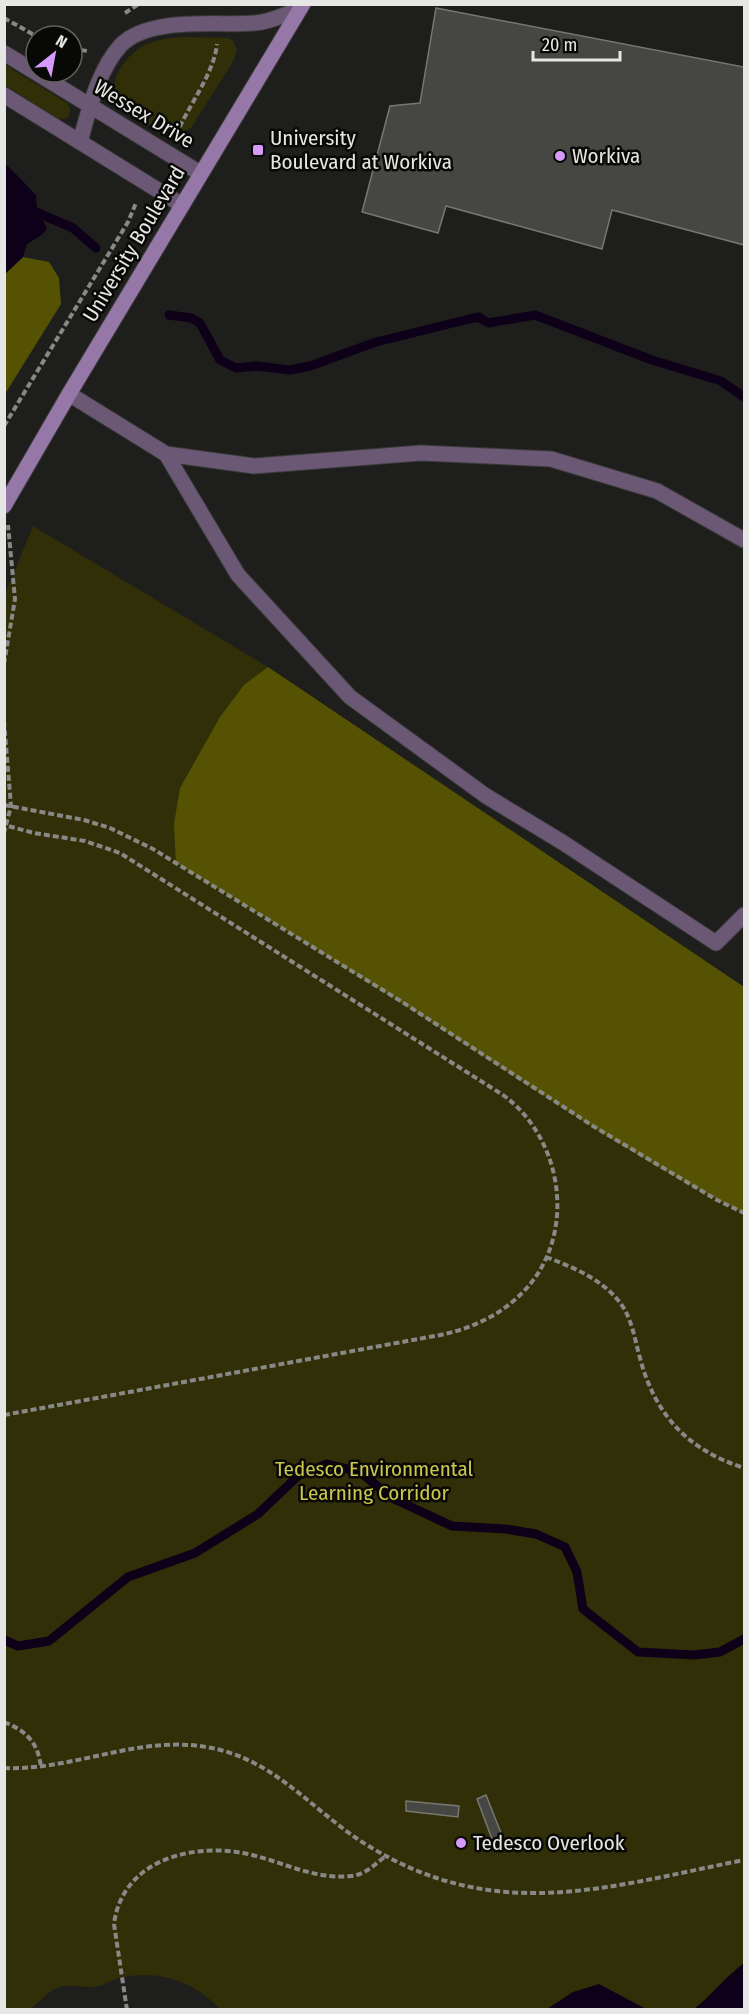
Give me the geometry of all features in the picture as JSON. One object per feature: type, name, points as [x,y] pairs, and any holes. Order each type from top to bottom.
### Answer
[{"type":"street","name":"University Boulevard","points":[[5,504],[200,173],[301,7]]},
{"type":"lane","points":[[80,142],[90,106],[107,67],[121,45],[135,34],[157,28],[184,25],[259,23],[301,7]]},
{"type":"lane","name":"Wessex Drive","points":[[4,53],[200,173]]},
{"type":"lane","points":[[4,95],[182,205]]},
{"type":"lane","points":[[69,394],[166,454],[254,466],[421,453],[551,459],[657,491],[744,540]]},
{"type":"lane","points":[[166,454],[238,574],[350,697],[486,796],[562,842],[716,943],[744,915]]},
{"type":"path","points":[[4,18],[24,29]]},
{"type":"path","points":[[177,133],[183,116],[214,61],[218,38]]},
{"type":"path","points":[[4,426],[128,222],[136,202]]},
{"type":"path","points":[[4,664],[15,599],[5,504]]},
{"type":"path","points":[[4,722],[11,806],[8,826],[4,833]]},
{"type":"path","points":[[4,806],[84,820],[110,828],[153,849],[389,994],[593,1126],[717,1200],[744,1213]]},
{"type":"path","points":[[4,1415],[460,1331],[491,1317],[523,1293],[546,1257],[555,1232],[558,1188],[546,1148],[530,1120],[508,1099],[120,853],[85,841],[34,833],[8,826]]},
{"type":"path","points":[[546,1257],[585,1273],[617,1299],[631,1321],[652,1395],[678,1433],[706,1452],[744,1468]]},
{"type":"path","points":[[4,1722],[17,1727],[34,1742],[41,1767]]},
{"type":"path","points":[[4,1768],[41,1767],[158,1744],[189,1744],[225,1751],[274,1774],[356,1838],[386,1856],[444,1881],[474,1888],[526,1894],[617,1886],[744,1860]]},
{"type":"path","points":[[127,2010],[114,1924],[123,1891],[146,1869],[190,1853],[221,1851],[251,1855],[312,1874],[352,1876],[363,1873],[386,1856]]},
{"type":"green space","points":[[172,38],[228,38],[233,41],[237,50],[234,60],[191,128],[172,135],[162,134],[135,117],[120,103],[114,87],[116,78],[128,58],[140,48],[154,41]]},
{"type":"green space","points":[[5,65],[24,77],[24,84],[36,84],[67,103],[70,108],[69,116],[64,119],[57,118],[5,85]]},
{"type":"green space","name":"Tedesco Environmental Learning Corridor","points":[[33,526],[268,667],[744,987],[744,2009],[220,2009],[210,1999],[186,1985],[161,1976],[147,1975],[119,1978],[97,1987],[63,1986],[50,1992],[31,2008],[5,2009],[5,594]]},
{"type":"shaded area","points":[[5,163],[36,195],[37,210],[47,228],[43,234],[27,244],[23,257],[5,274]]},
{"type":"shaded area","points":[[23,257],[49,262],[59,278],[61,304],[5,394],[5,274]]},
{"type":"shaded area","points":[[268,667],[744,987],[744,1213],[672,1175],[602,1133],[357,975],[176,863],[174,824],[180,788],[220,717],[244,685]]},
{"type":"shaded area","points":[[744,1963],[744,2009],[694,2009],[731,1974]]},
{"type":"shaded area","points":[[599,1984],[646,2009],[547,2009],[573,1992]]},
{"type":"building","name":"Workiva","points":[[436,8],[744,67],[744,245],[612,210],[602,249],[446,206],[438,233],[362,212],[390,106],[420,103]]},
{"type":"building","points":[[486,1795],[505,1843],[495,1847],[477,1799]]},
{"type":"building","points":[[406,1801],[459,1806],[458,1817],[406,1811]]},
{"type":"waterway","points":[[31,210],[73,228],[96,248]]},
{"type":"waterway","points":[[169,315],[191,318],[200,323],[220,360],[236,368],[257,366],[290,370],[310,366],[376,342],[469,319],[479,317],[488,323],[535,315],[652,360],[721,381],[744,397]]},
{"type":"waterway","points":[[4,1640],[18,1646],[49,1641],[128,1577],[195,1553],[258,1514],[299,1475],[327,1464],[360,1472],[392,1498],[452,1526],[506,1529],[536,1534],[565,1547],[577,1572],[583,1609],[638,1652],[694,1655],[720,1652],[744,1639]]},
{"type":"place","name":"University Boulevard at Workiva","points":[[258,150]]},
{"type":"place","name":"Workiva","points":[[560,156]]},
{"type":"place","name":"Tedesco Overlook","points":[[461,1843]]}]
